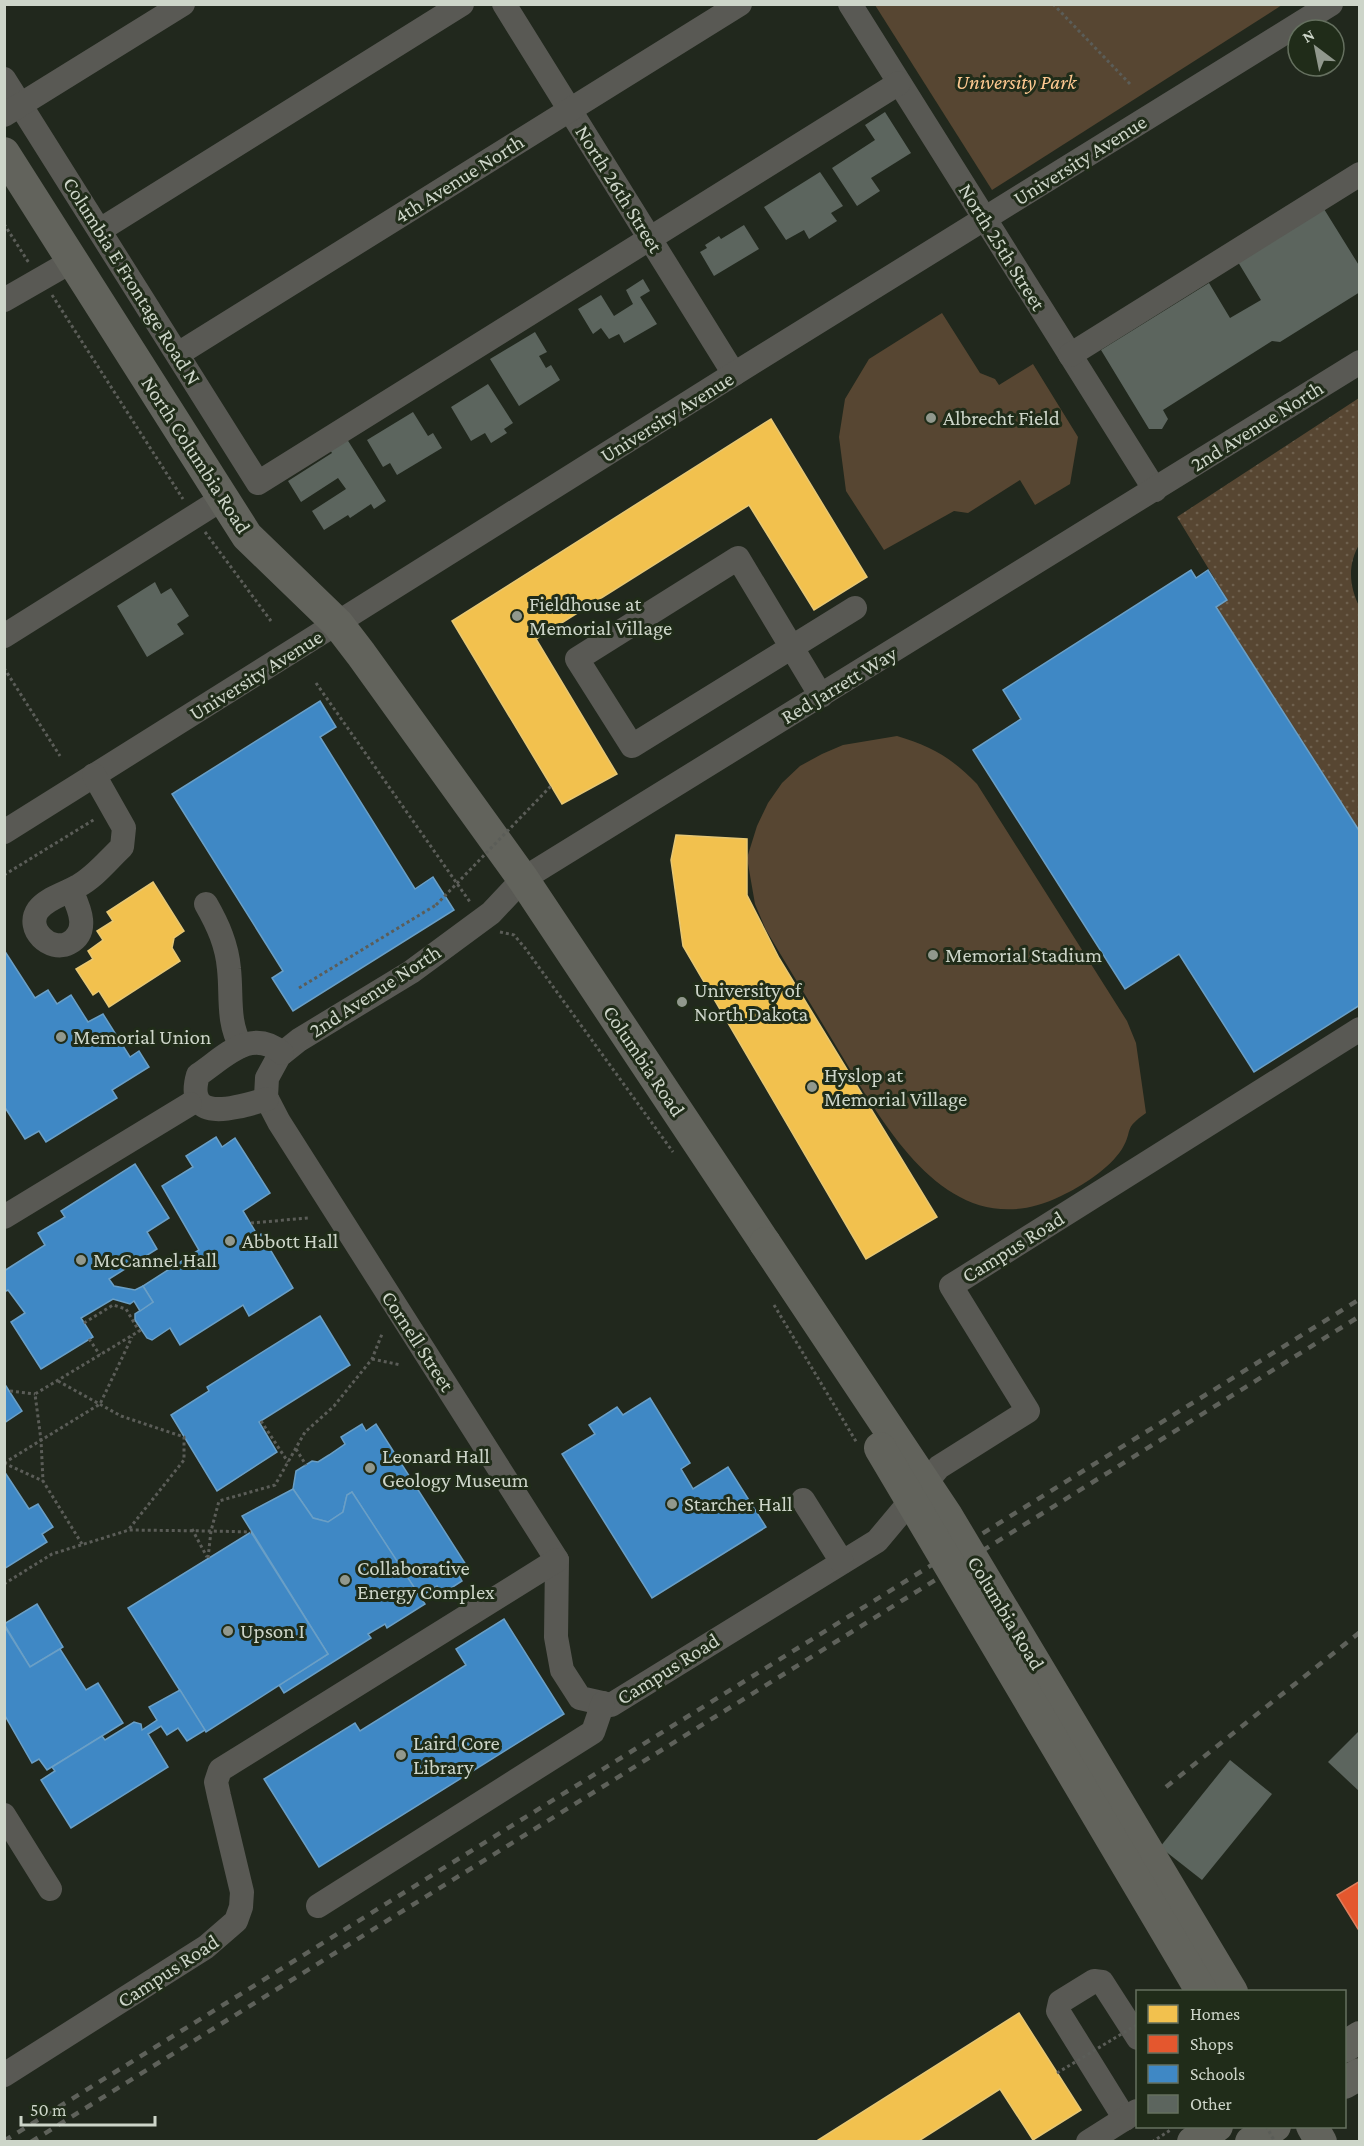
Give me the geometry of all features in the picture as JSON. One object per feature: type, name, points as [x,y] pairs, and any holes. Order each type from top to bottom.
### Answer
[{"type":"main road","name":"North Columbia Road","points":[[4,153],[247,536],[338,624],[523,879]]},
{"type":"main road","name":"Columbia Road","points":[[523,879],[947,1516],[1231,1990]]},
{"type":"main road","name":"Columbia Road","points":[[765,1243],[897,1478],[1201,1990]]},
{"type":"main road","points":[[1346,2046],[1359,2037]]},
{"type":"main road","points":[[1346,2082],[1359,2074]]},
{"type":"main road","points":[[1193,2142],[1215,2128]]},
{"type":"main road","points":[[1251,2142],[1273,2128]]},
{"type":"main road","points":[[1284,2128],[1292,2142]]},
{"type":"main road","points":[[1313,2128],[1321,2142]]},
{"type":"street","points":[[13,110],[183,4]]},
{"type":"street","points":[[100,230],[462,4]]},
{"type":"street","name":"North 26th Street","points":[[504,4],[734,374]]},
{"type":"street","name":"4th Avenue North","points":[[178,354],[741,4]]},
{"type":"street","name":"North 25th Street","points":[[850,4],[1155,490]]},
{"type":"street","name":"University Avenue","points":[[4,832],[734,374],[1331,4]]},
{"type":"street","name":"Columbia E Frontage Road N","points":[[4,79],[13,110],[100,230],[258,483],[650,239]]},
{"type":"street","points":[[650,239],[899,83]]},
{"type":"street","points":[[1070,355],[1359,174]]},
{"type":"street","points":[[4,300],[72,261]]},
{"type":"street","name":"2nd Avenue North","points":[[1155,490],[1359,362]]},
{"type":"street","name":"Red Jarrett Way","points":[[523,879],[1155,490]]},
{"type":"street","points":[[4,636],[222,499]]},
{"type":"street","points":[[821,696],[792,648],[738,558],[577,659],[633,746],[792,648],[855,609]]},
{"type":"street","points":[[71,890],[96,873],[122,847],[124,828],[94,775]]},
{"type":"street","name":"2nd Avenue North","points":[[267,1099],[267,1078],[282,1053],[411,972],[491,913],[523,879]]},
{"type":"street","points":[[206,904],[221,930],[229,967],[231,1021],[241,1046]]},
{"type":"street","name":"Campus Road","points":[[557,1560],[556,1637],[562,1670],[580,1698],[611,1705],[877,1541],[939,1467],[1028,1411],[951,1286],[1359,1029]]},
{"type":"street","points":[[267,1099],[211,1111],[197,1097],[195,1086],[198,1076],[241,1046],[260,1041],[271,1044],[282,1053]]},
{"type":"street","name":"Cornell Street","points":[[267,1099],[279,1122],[557,1560]]},
{"type":"street","points":[[4,1217],[190,1104]]},
{"type":"street","points":[[803,1500],[842,1562]]},
{"type":"street","name":"Campus Road","points":[[4,2075],[206,1947],[236,1921],[241,1907],[242,1892],[216,1782],[220,1770],[557,1560]]},
{"type":"street","points":[[318,1906],[593,1732],[603,1703]]},
{"type":"street","points":[[4,1815],[50,1889]]},
{"type":"street","points":[[1088,2142],[1131,2114],[1058,2011],[1060,2002],[1094,1981],[1102,1982],[1136,2036]]},
{"type":"path","points":[[1053,4],[1130,84]]},
{"type":"path","points":[[4,224],[31,267],[42,279],[194,516],[270,621]]},
{"type":"path","points":[[4,668],[60,756]]},
{"type":"path","points":[[316,683],[469,901]]},
{"type":"path","points":[[299,988],[436,905],[551,786]]},
{"type":"path","points":[[4,875],[113,807]]},
{"type":"path","points":[[503,935],[514,935],[525,948],[675,1154]]},
{"type":"path","points":[[251,1223],[308,1218]]},
{"type":"path","points":[[120,1300],[120,1307]]},
{"type":"path","points":[[10,1391],[35,1395],[140,1330],[126,1309],[113,1305],[84,1323]]},
{"type":"path","points":[[192,1529],[208,1558],[211,1531],[219,1501],[275,1485],[304,1432],[334,1406],[372,1359],[382,1334]]},
{"type":"path","points":[[5,1463],[100,1404],[132,1335]]},
{"type":"path","points":[[89,1339],[100,1355]]},
{"type":"path","points":[[372,1359],[401,1365]]},
{"type":"path","points":[[57,1381],[121,1416],[184,1437],[184,1460],[129,1530]]},
{"type":"path","points":[[35,1395],[41,1440],[43,1481],[82,1544]]},
{"type":"path","points":[[261,1421],[288,1462]]},
{"type":"path","points":[[296,1449],[306,1465]]},
{"type":"path","points":[[5,1463],[43,1481]]},
{"type":"path","points":[[4,1584],[52,1554],[129,1530],[192,1529],[251,1532]]},
{"type":"path","points":[[1057,2073],[1136,2025]]},
{"type":"path","points":[[1152,2142],[1174,2128]]},
{"type":"path","points":[[1267,2128],[1275,2142]]},
{"type":"green space","name":"University Park","points":[[875,5],[1282,5],[992,190]]},
{"type":"green space","name":"Albrecht Field","points":[[942,313],[980,373],[995,379],[999,385],[1033,364],[1078,437],[1070,484],[1035,505],[1020,480],[968,513],[954,511],[884,550],[846,491],[839,437],[845,399],[869,359]]},
{"type":"green space","points":[[1359,398],[1360,543],[1353,559],[1351,576],[1360,608],[1359,832],[1216,607],[1227,599],[1177,517]]},
{"type":"green space","name":"Memorial Stadium","points":[[897,736],[940,754],[959,767],[977,784],[1127,1021],[1136,1043],[1146,1113],[1131,1127],[1122,1149],[1103,1170],[1061,1196],[1022,1208],[987,1207],[955,1194],[926,1173],[878,1114],[766,930],[755,904],[747,858],[757,826],[768,803],[782,783],[800,766],[843,745]]},
{"type":"building: Homes","name":"Fieldhouse at Memorial Village","points":[[771,419],[867,577],[814,610],[749,505],[536,639],[617,774],[562,804],[452,621]]},
{"type":"building: Homes","name":"Hyslop at Memorial Village","points":[[676,835],[747,839],[747,895],[779,958],[937,1217],[866,1259],[683,946],[671,860]]},
{"type":"building: Homes","points":[[153,882],[184,931],[174,938],[172,948],[180,961],[109,1007],[99,991],[93,995],[76,969],[93,959],[88,951],[103,940],[97,931],[113,921],[107,912]]},
{"type":"building: Homes","points":[[1019,2013],[1081,2110],[1033,2140],[1000,2089],[917,2142],[815,2142]]},
{"type":"building: Shops","points":[[1360,1881],[1360,1932],[1337,1895]]},
{"type":"building: Schools","points":[[1191,570],[1196,578],[1208,570],[1227,600],[1216,607],[1360,832],[1360,1005],[1254,1072],[1179,954],[1125,989],[973,750],[1021,719],[1003,690]]},
{"type":"building: Schools","points":[[320,701],[336,727],[320,737],[415,889],[433,877],[454,910],[293,1011],[272,978],[283,971],[172,794]]},
{"type":"building: Schools","name":"Memorial Union","points":[[4,950],[35,998],[48,990],[57,1004],[71,995],[88,1022],[103,1014],[130,1057],[139,1051],[149,1067],[112,1090],[117,1098],[46,1142],[39,1131],[25,1139],[4,1106]]},
{"type":"building: Schools","name":"Abbott Hall","points":[[216,1137],[222,1147],[235,1138],[270,1193],[243,1211],[258,1236],[261,1234],[293,1288],[249,1316],[243,1305],[180,1345],[170,1328],[152,1340],[147,1338],[135,1320],[135,1314],[153,1302],[143,1286],[199,1250],[162,1186],[193,1167],[186,1156]]},
{"type":"building: Schools","name":"McCannel Hall","points":[[135,1164],[169,1218],[147,1232],[157,1249],[109,1279],[114,1286],[135,1290],[143,1286],[153,1302],[140,1311],[134,1301],[130,1304],[113,1299],[81,1318],[93,1337],[41,1369],[11,1322],[25,1313],[8,1290],[4,1292],[4,1271],[45,1245],[38,1233],[65,1217],[61,1211]]},
{"type":"building: Schools","points":[[320,1316],[350,1365],[259,1422],[277,1452],[217,1491],[171,1415],[209,1391],[207,1387]]},
{"type":"building: Schools","points":[[4,1383],[22,1411],[4,1423]]},
{"type":"building: Schools","name":"Starcher Hall","points":[[650,1398],[690,1463],[681,1469],[693,1489],[728,1467],[766,1527],[652,1598],[562,1454],[595,1434],[589,1425],[617,1407],[623,1415]]},
{"type":"building: Schools","points":[[362,1424],[366,1431],[376,1424],[468,1568],[458,1574],[462,1581],[442,1594],[437,1586],[420,1597],[352,1492],[347,1495],[343,1512],[328,1522],[313,1518],[293,1489],[296,1471],[312,1461],[318,1462],[345,1444],[341,1437]]},
{"type":"building: Schools","points":[[4,1471],[29,1509],[38,1504],[53,1527],[42,1534],[47,1542],[4,1569]]},
{"type":"building: Schools","name":"Collaborative Energy Complex","points":[[293,1489],[313,1518],[328,1522],[343,1512],[347,1495],[352,1492],[425,1604],[387,1628],[385,1624],[368,1634],[371,1638],[284,1693],[279,1685],[328,1654],[242,1516]]},
{"type":"building: Schools","name":"Upson I","points":[[251,1532],[328,1654],[206,1732],[128,1608]]},
{"type":"building: Schools","points":[[37,1604],[63,1647],[30,1667],[4,1624]]},
{"type":"building: Schools","name":"Laird Core Library","points":[[504,1619],[564,1714],[319,1867],[264,1779],[355,1723],[360,1731],[466,1665],[456,1649]]},
{"type":"building: Schools","points":[[5,1627],[30,1667],[60,1649],[86,1690],[98,1683],[123,1723],[47,1770],[39,1759],[32,1763],[4,1714]]},
{"type":"building: Schools","points":[[180,1690],[205,1730],[187,1741],[178,1728],[167,1735],[161,1726],[148,1734],[168,1767],[71,1828],[41,1780],[55,1771],[52,1767],[102,1736],[105,1740],[134,1722],[141,1724],[142,1730],[157,1720],[149,1707]]},
{"type":"building: Other","points":[[885,112],[911,153],[871,178],[880,191],[857,206],[832,168],[875,140],[865,125]]},
{"type":"building: Other","points":[[820,172],[843,206],[831,213],[837,221],[809,239],[804,230],[786,240],[764,207]]},
{"type":"building: Other","points":[[1324,209],[1360,267],[1360,292],[1280,342],[1272,341],[1163,410],[1168,419],[1162,429],[1149,429],[1101,350],[1209,283],[1230,318],[1261,300],[1238,262]]},
{"type":"building: Other","points":[[744,225],[759,249],[714,276],[700,252],[707,248],[705,245],[719,236],[721,239]]},
{"type":"building: Other","points":[[643,279],[650,291],[640,297],[657,324],[624,343],[619,334],[609,339],[601,328],[593,334],[578,309],[601,295],[614,316],[633,304],[626,290]]},
{"type":"building: Other","points":[[535,332],[547,352],[539,356],[546,368],[551,365],[560,380],[519,406],[490,359]]},
{"type":"building: Other","points":[[488,384],[513,423],[504,429],[507,433],[491,443],[485,433],[471,441],[451,407]]},
{"type":"building: Other","points":[[413,412],[428,436],[433,433],[442,448],[397,475],[390,463],[383,467],[367,440]]},
{"type":"building: Other","points":[[345,436],[386,501],[374,509],[371,504],[350,518],[348,515],[324,530],[312,511],[346,489],[338,478],[301,502],[288,481],[332,453],[328,446]]},
{"type":"building: Other","points":[[155,582],[161,594],[171,588],[189,616],[177,624],[184,634],[147,657],[117,606]]},
{"type":"building: Other","points":[[1360,1730],[1360,1792],[1328,1762]]},
{"type":"building: Other","points":[[1230,1760],[1272,1794],[1202,1880],[1160,1847]]},
{"type":"railway","points":[[4,2141],[1360,1299]]},
{"type":"railway","points":[[31,2142],[1360,1316]]},
{"type":"railway","points":[[1166,1787],[1360,1632]]},
{"type":"place","name":"Albrecht Field","points":[[931,418]]},
{"type":"place","name":"Fieldhouse at Memorial Village","points":[[517,616]]},
{"type":"place","name":"Memorial Stadium","points":[[933,955]]},
{"type":"place","name":"University of North Dakota","points":[[682,1002]]},
{"type":"place","name":"Memorial Union","points":[[61,1037]]},
{"type":"place","name":"Hyslop at Memorial Village","points":[[812,1087]]},
{"type":"place","name":"Abbott Hall","points":[[230,1241]]},
{"type":"place","name":"McCannel Hall","points":[[81,1260]]},
{"type":"place","name":"Leonard Hall Geology Museum","points":[[370,1468]]},
{"type":"place","name":"Starcher Hall","points":[[672,1504]]},
{"type":"place","name":"Collaborative Energy Complex","points":[[345,1580]]},
{"type":"place","name":"Upson I","points":[[228,1631]]},
{"type":"place","name":"Laird Core Library","points":[[401,1755]]}]
